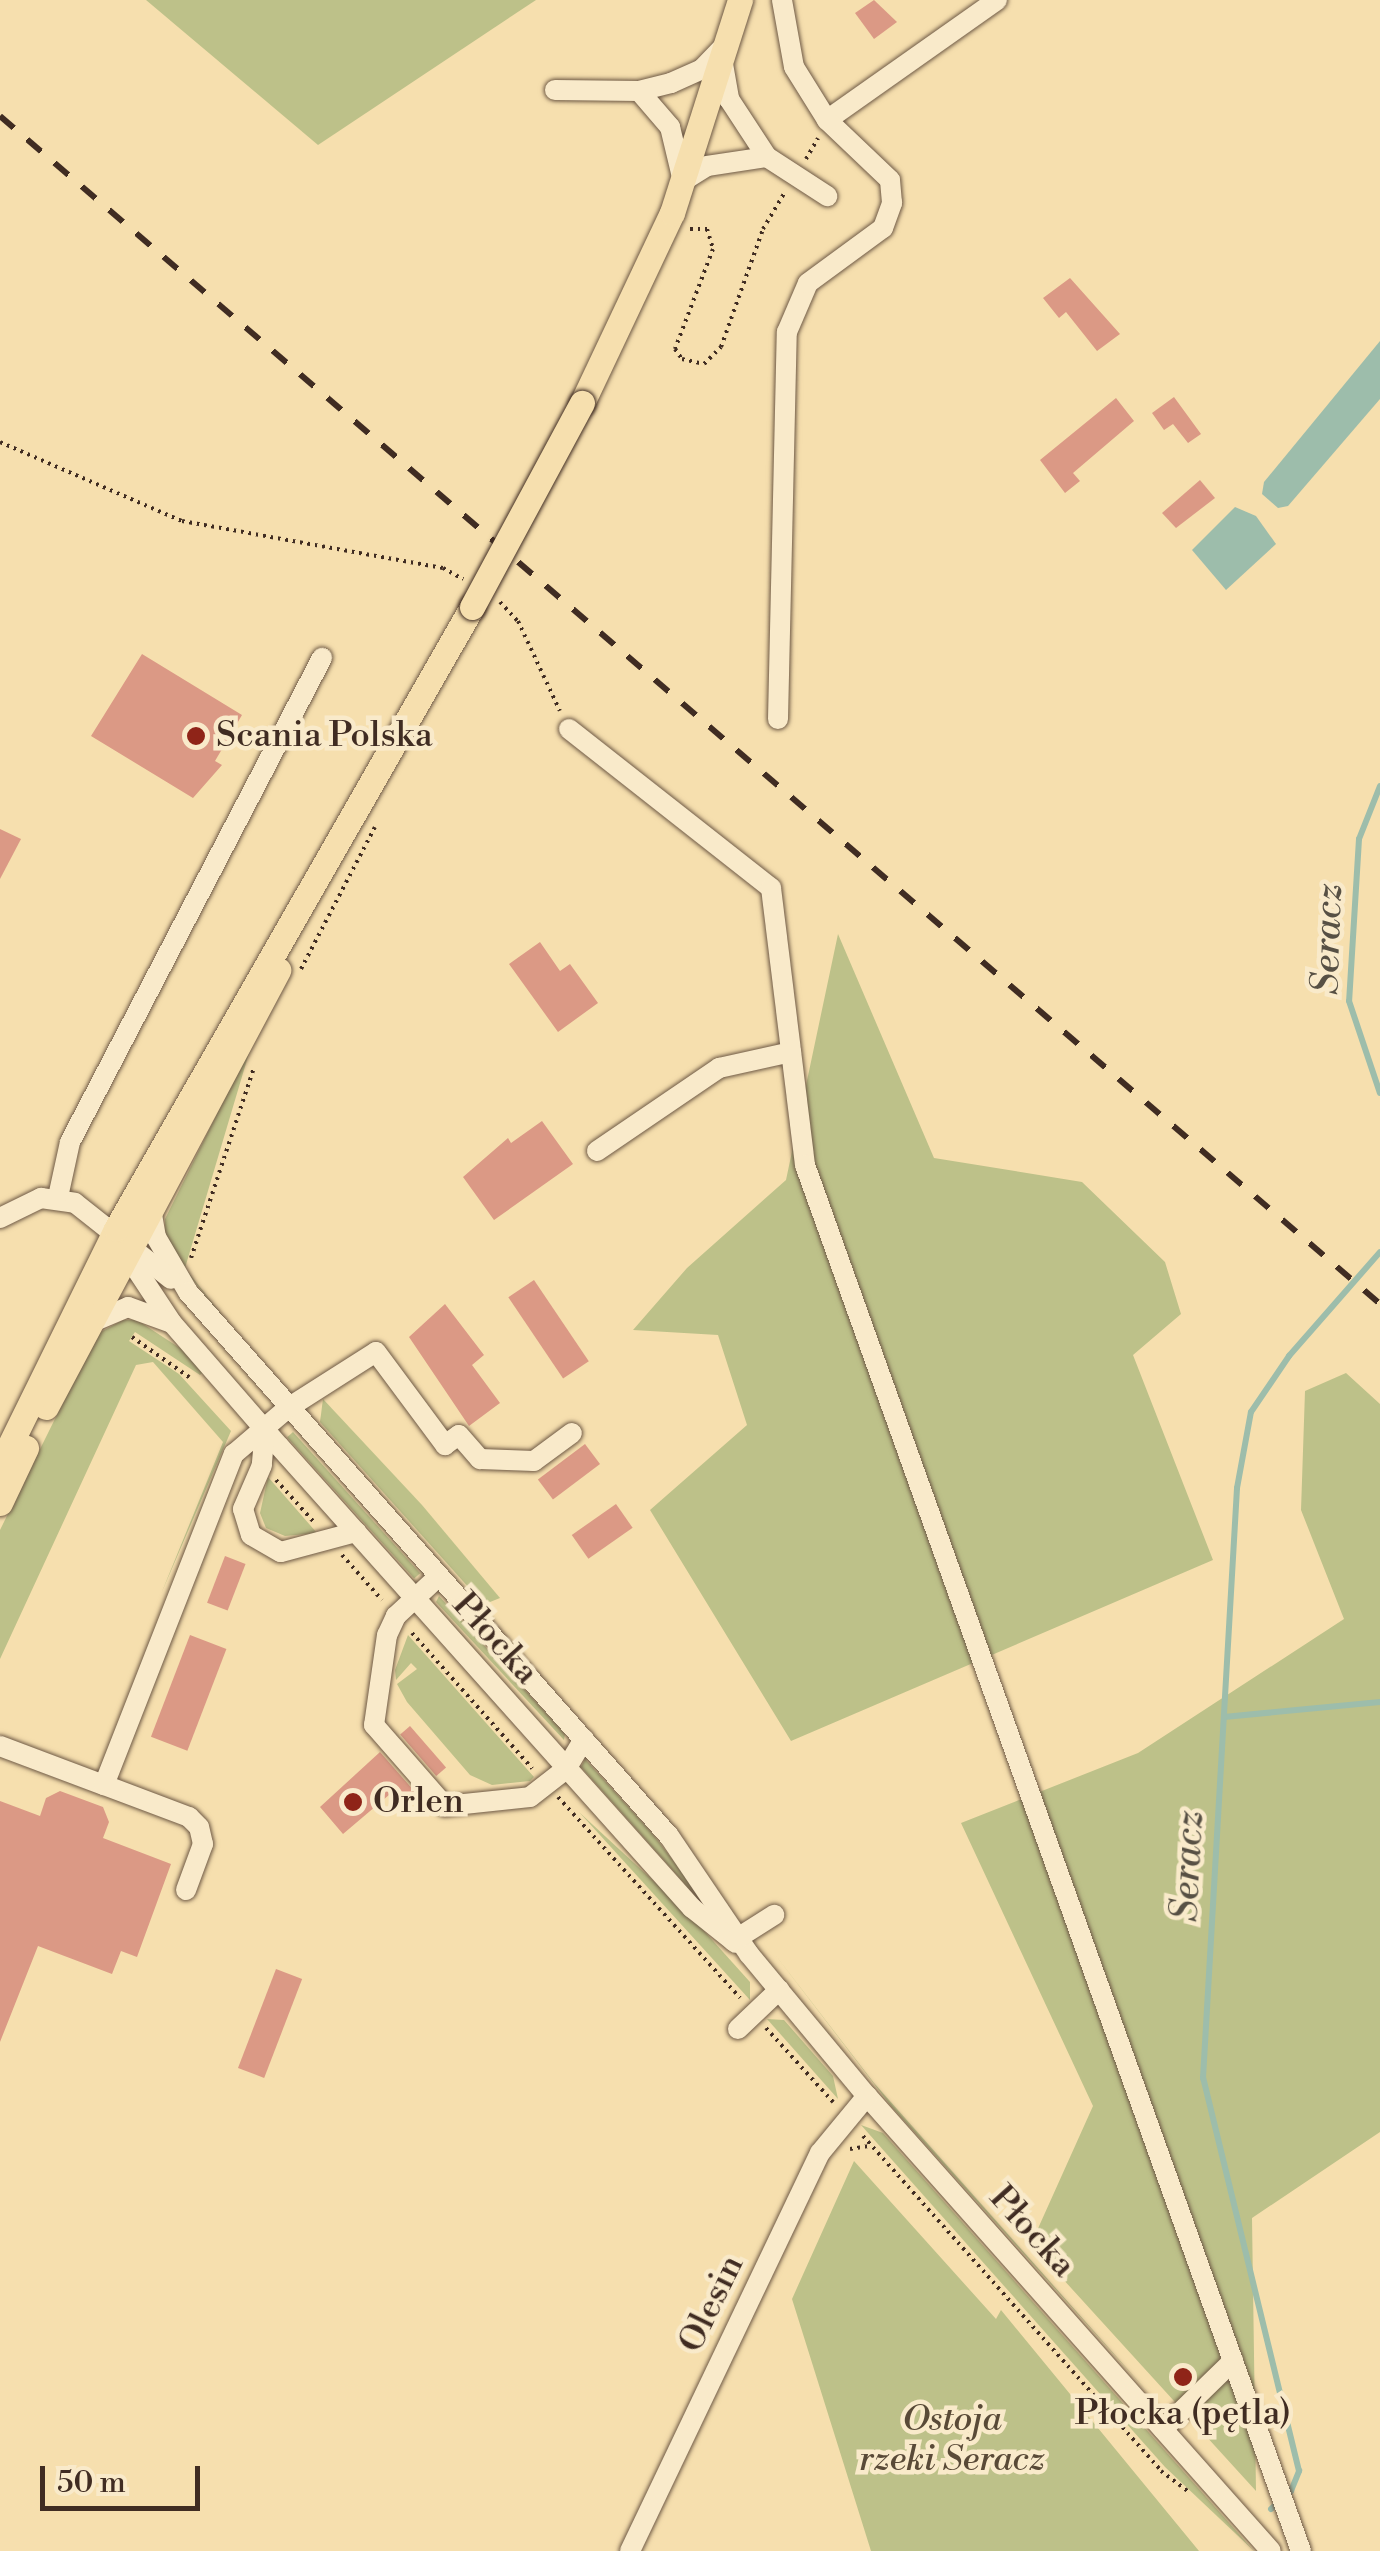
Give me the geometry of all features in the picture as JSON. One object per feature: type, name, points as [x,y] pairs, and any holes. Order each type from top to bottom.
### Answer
[{"type":"main road","points":[[0,1465],[124,1243],[150,1209],[342,840],[582,403],[683,182],[740,0]]},
{"type":"main road","points":[[0,1503],[244,998],[342,840]]},
{"type":"street","points":[[778,719],[787,332],[808,283],[882,228],[892,203],[890,180],[826,120],[794,67],[782,0]]},
{"type":"street","points":[[826,120],[998,0]]},
{"type":"street","points":[[556,90],[638,91],[688,78],[726,52]]},
{"type":"street","points":[[726,52],[729,99],[767,156],[827,196]]},
{"type":"street","points":[[638,91],[670,128],[683,182],[727,160],[767,156]]},
{"type":"street","points":[[58,1197],[70,1142],[322,658]]},
{"type":"street","points":[[568,729],[771,888],[805,1165],[1301,2551]]},
{"type":"street","points":[[597,1150],[719,1068],[791,1052]]},
{"type":"street","points":[[0,1218],[22,1204],[58,1197],[124,1243]]},
{"type":"street","name":"Płocka","points":[[150,1209],[156,1237],[188,1292],[669,1836],[740,1944],[868,2096],[1163,2429],[1209,2496],[1270,2550]]},
{"type":"street","name":"Płocka","points":[[124,1243],[188,1292]]},
{"type":"street","name":"Płocka","points":[[124,1243],[172,1324],[692,1908],[740,1944]]},
{"type":"street","name":"Płocka","points":[[88,1324],[128,1307],[172,1324]]},
{"type":"street","points":[[104,1784],[234,1454],[288,1408],[376,1352],[445,1445],[460,1435],[480,1459],[534,1461],[572,1434]]},
{"type":"street","points":[[264,1428],[262,1465],[242,1510],[251,1536],[280,1552],[356,1532]]},
{"type":"street","name":"Płocka","points":[[415,1598],[439,1576]]},
{"type":"street","points":[[415,1598],[396,1616],[387,1636],[374,1725],[445,1806],[530,1797],[549,1787],[566,1769],[584,1739]]},
{"type":"street","points":[[0,1746],[189,1817],[199,1827],[202,1844],[186,1890]]},
{"type":"street","points":[[740,1944],[774,1915]]},
{"type":"street","points":[[738,2030],[779,1990]]},
{"type":"street","name":"Olesin","points":[[630,2551],[820,2153],[845,2116],[868,2096]]},
{"type":"street","points":[[1163,2429],[1233,2361]]},
{"type":"path","points":[[684,238],[691,227],[712,236],[675,349],[682,359],[704,364],[721,347],[763,229],[785,192]]},
{"type":"path","points":[[0,442],[182,521],[443,568],[518,620],[568,729]]},
{"type":"path","points":[[300,972],[383,813]]},
{"type":"path","points":[[188,1265],[256,1062]]},
{"type":"path","points":[[132,1336],[199,1386]]},
{"type":"path","points":[[262,1465],[1161,2471],[1209,2496]]},
{"type":"path","points":[[847,2153],[872,2146]]},
{"type":"green space","points":[[146,0],[536,0],[318,145]]},
{"type":"green space","points":[[838,934],[934,1158],[1082,1182],[1165,1262],[1181,1314],[1133,1355],[1213,1560],[791,1741],[650,1510],[747,1425],[718,1335],[633,1330],[687,1268],[786,1180]]},
{"type":"green space","points":[[252,1043],[185,1268],[241,1339],[185,1270],[165,1237],[165,1219]]},
{"type":"green space","points":[[123,1320],[137,1320],[189,1354],[205,1370],[200,1375],[135,1332],[129,1341],[179,1374],[231,1431],[161,1594],[223,1442],[153,1362],[136,1365],[0,1659],[0,1530],[97,1334]]},
{"type":"green space","points":[[1346,1373],[1380,1404],[1380,2132],[1252,2218],[1256,2491],[1031,2244],[1093,2106],[961,1823],[1138,1753],[1344,1619],[1301,1510],[1305,1391]]},
{"type":"green space","points":[[323,1399],[422,1505],[500,1598],[485,1604],[479,1599],[320,1422]]},
{"type":"green space","points":[[293,1432],[420,1573],[414,1579],[287,1437]]},
{"type":"green space","points":[[268,1477],[317,1533],[285,1536],[266,1528],[260,1513]]},
{"type":"green space","points":[[439,1596],[565,1734],[564,1740],[436,1602]]},
{"type":"green space","points":[[408,1635],[534,1777],[530,1781],[492,1785],[470,1775],[407,1702],[397,1684],[417,1669],[411,1663],[396,1680],[395,1670]]},
{"type":"green space","points":[[585,1759],[652,1833],[726,1930],[581,1767]]},
{"type":"green space","points":[[579,1812],[688,1913],[750,1982],[750,2000]]},
{"type":"green space","points":[[770,1948],[874,2083],[1154,2399],[891,2106]]},
{"type":"green space","points":[[767,2019],[784,2020],[833,2076],[838,2099]]},
{"type":"green space","points":[[861,2125],[883,2133],[1254,2551],[1165,2467]]},
{"type":"green space","name":"Ostoja rzeki Seracz","points":[[854,2161],[996,2319],[1001,2310],[1199,2551],[871,2551],[792,2299]]},
{"type":"shaded area","points":[[1380,341],[1380,399],[1288,506],[1278,508],[1262,494],[1264,482]]},
{"type":"shaded area","points":[[1235,507],[1256,516],[1276,544],[1226,590],[1192,550]]},
{"type":"building","points":[[874,0],[897,22],[874,39],[855,13]]},
{"type":"building","points":[[1070,278],[1120,334],[1097,351],[1066,312],[1059,318],[1043,298]]},
{"type":"building","points":[[1174,397],[1201,434],[1188,443],[1173,424],[1164,430],[1152,413]]},
{"type":"building","points":[[1116,398],[1134,421],[1073,473],[1080,481],[1065,493],[1040,460]]},
{"type":"building","points":[[1200,480],[1215,498],[1176,528],[1162,513]]},
{"type":"building","points":[[142,654],[242,715],[215,761],[222,765],[193,798],[91,736]]},
{"type":"building","points":[[0,829],[21,839],[0,879]]},
{"type":"building","points":[[540,942],[560,971],[570,964],[598,1003],[558,1032],[509,964]]},
{"type":"building","points":[[542,1121],[573,1164],[494,1220],[463,1177],[508,1138],[511,1143]]},
{"type":"building","points":[[534,1280],[589,1361],[563,1379],[508,1297]]},
{"type":"building","points":[[445,1304],[484,1355],[472,1365],[500,1403],[469,1426],[409,1337]]},
{"type":"building","points":[[585,1444],[600,1464],[553,1499],[538,1480]]},
{"type":"building","points":[[616,1504],[633,1528],[588,1559],[572,1535]]},
{"type":"building","points":[[225,1556],[246,1564],[228,1611],[207,1603]]},
{"type":"building","points":[[190,1635],[226,1649],[187,1751],[151,1737]]},
{"type":"building","points":[[410,1726],[446,1768],[436,1776],[400,1735]]},
{"type":"building","name":"Orlen","points":[[380,1752],[416,1793],[407,1801],[396,1789],[343,1834],[320,1807]]},
{"type":"building","points":[[60,1791],[103,1807],[109,1822],[103,1838],[171,1864],[137,1957],[121,1951],[112,1974],[38,1946],[0,2042],[0,1801],[40,1816],[46,1798]]},
{"type":"building","points":[[276,1969],[302,1979],[264,2078],[238,2068]]},
{"type":"waterway","name":"Seracz","points":[[1380,786],[1359,839],[1349,1001],[1380,1093]]},
{"type":"waterway","name":"Seracz","points":[[1271,2509],[1291,2491],[1299,2471],[1203,2078],[1237,1488],[1251,1412],[1289,1356],[1380,1252]]},
{"type":"waterway","points":[[1224,1717],[1380,1702]]},
{"type":"railway","points":[[0,116],[1380,1304]]},
{"type":"place","name":"Scania Polska","points":[[196,736]]},
{"type":"place","name":"Orlen","points":[[353,1802]]},
{"type":"place","name":"Płocka (pętla)","points":[[1183,2377]]}]
